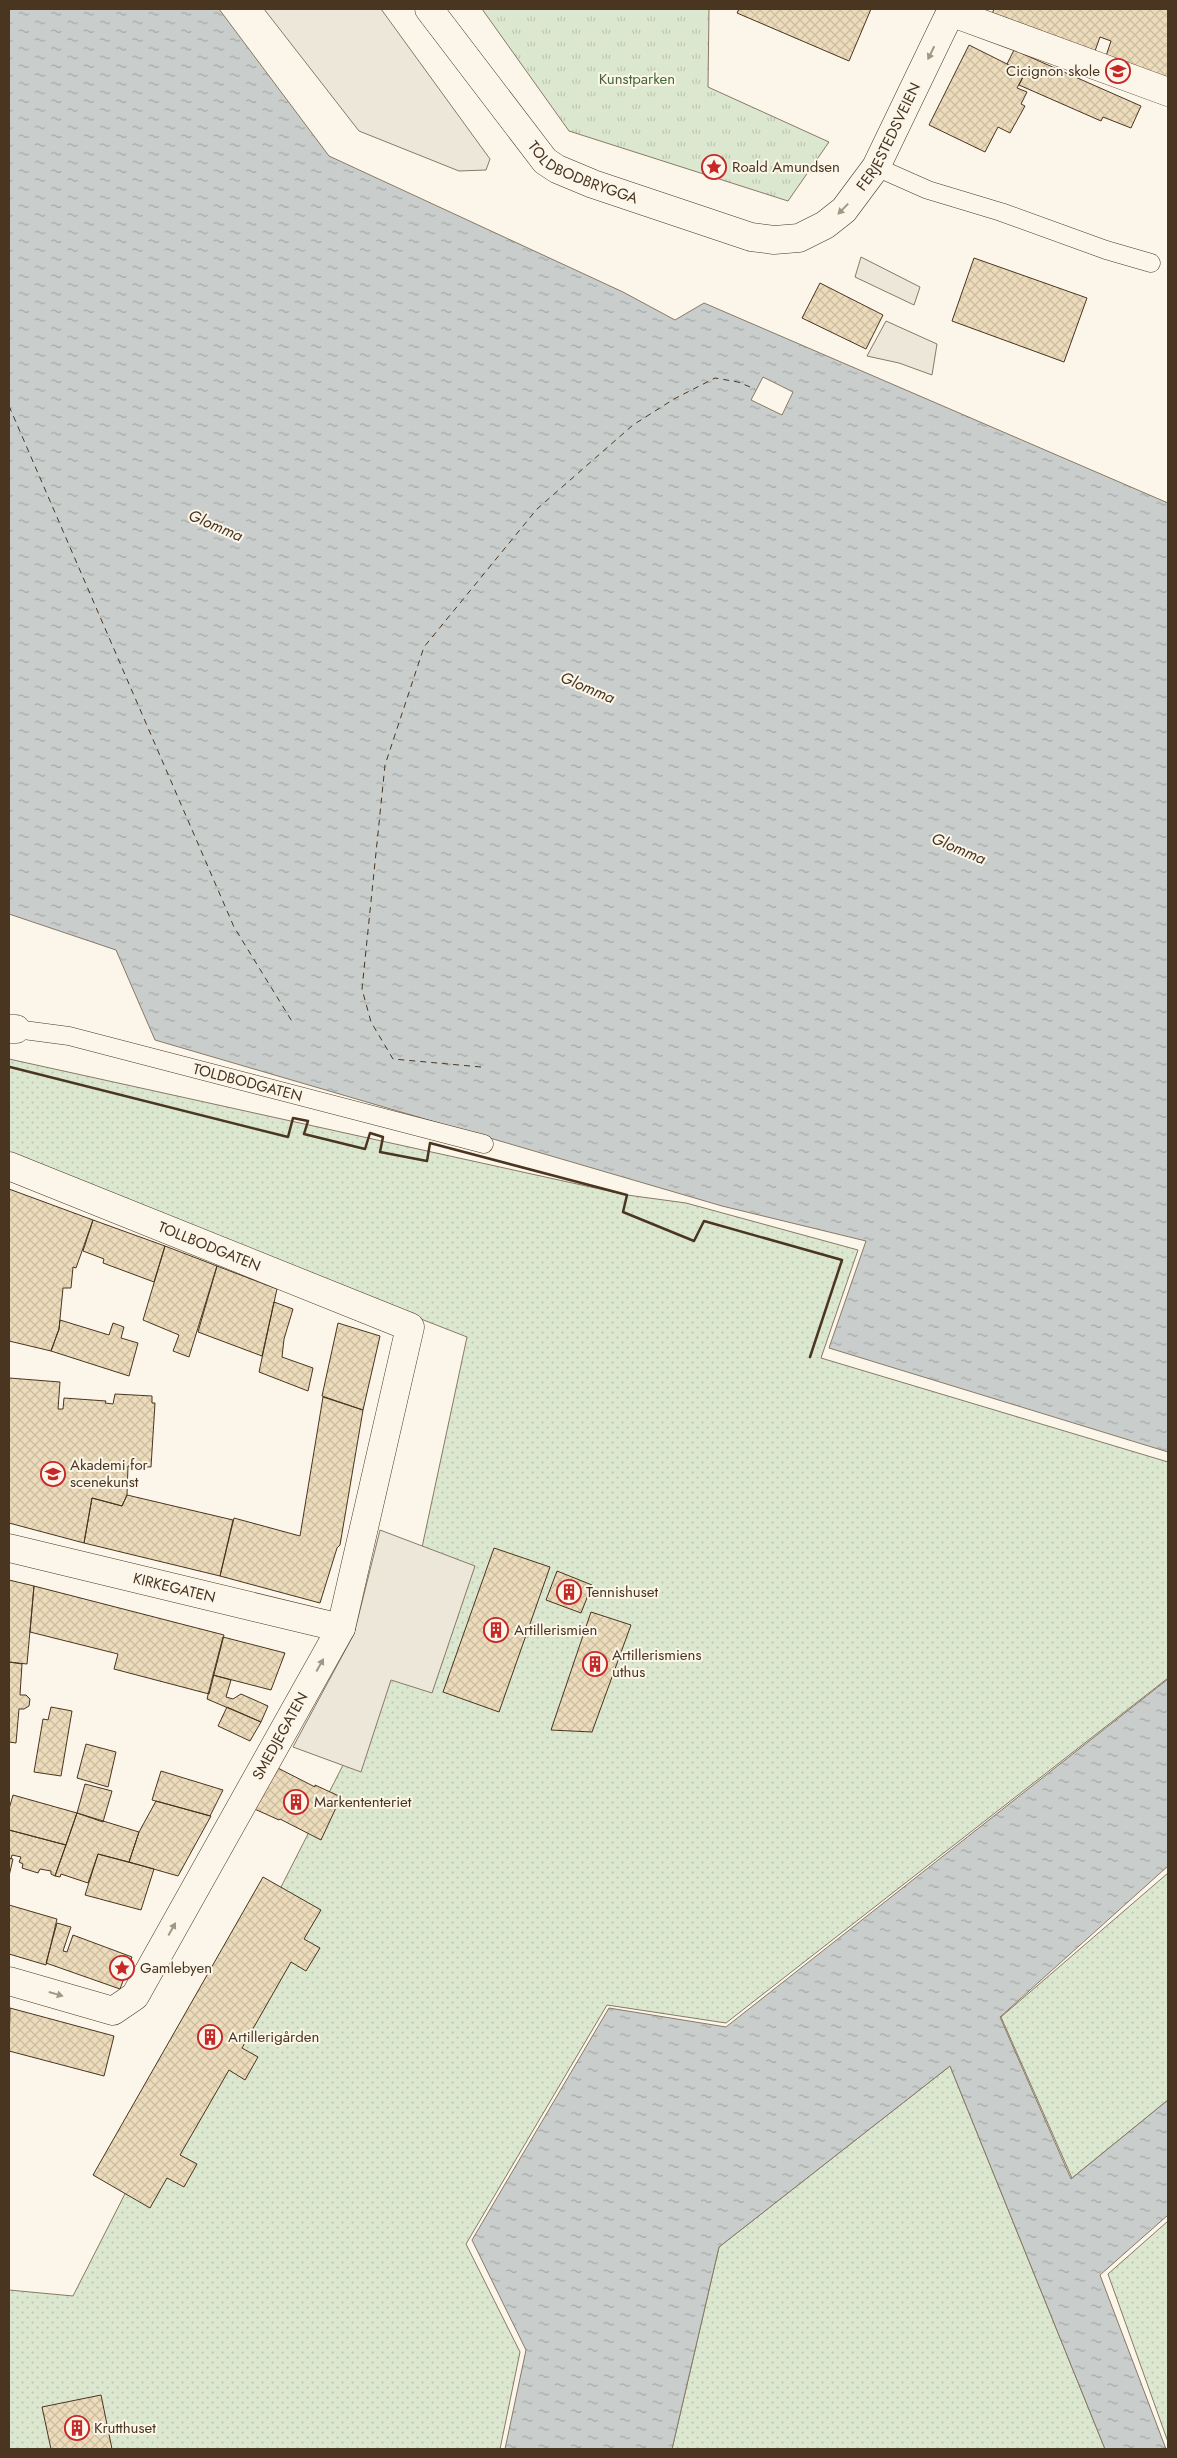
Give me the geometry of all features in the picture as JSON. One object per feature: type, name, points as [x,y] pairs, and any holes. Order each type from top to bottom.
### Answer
[{"type":"street","name":"TOLDBODBRYGGA","points":[[429,9],[545,161],[558,169],[593,184],[752,237],[774,240],[799,238]]},
{"type":"street","name":"FERJESTEDSVEIEN","points":[[799,238],[824,225],[844,210],[876,166],[951,10],[1168,92]]},
{"type":"street","name":"TOLLBODGATEN","points":[[9,1166],[410,1327]]},
{"type":"street","name":"SMEDJEGATEN","points":[[9,1981],[113,2011],[135,1996],[341,1628],[410,1327]]},
{"type":"street","name":"KIRKEGATEN","points":[[9,1548],[341,1628]]},
{"type":"lane","points":[[876,166],[928,190],[1001,212],[1106,250],[1151,263]]},
{"type":"lane","name":"TOLDBODGATEN","points":[[12,1029],[69,1036],[484,1144]]},
{"type":"green space","name":"Kunstparken","points":[[482,9],[709,9],[708,87],[829,142],[788,201],[569,131]]},
{"type":"green space","points":[[9,1059],[627,1195],[686,1203],[858,1250],[821,1358],[1168,1462],[1168,1678],[726,2023],[607,2005],[466,2244],[520,2352],[500,2449],[9,2449],[9,2290],[73,2296],[399,1655],[467,1337],[9,1158]]},
{"type":"green space","points":[[1168,1873],[1168,2100],[1072,2178],[1001,2017]]},
{"type":"green space","points":[[950,2066],[1105,2449],[672,2449],[719,2247]]},
{"type":"green space","points":[[1168,2221],[1168,2442],[1108,2274]]},
{"type":"shaded area","points":[[264,9],[381,9],[490,159],[486,170],[459,171],[359,131]]},
{"type":"shaded area","points":[[861,257],[920,287],[914,305],[855,277]]},
{"type":"shaded area","points":[[886,321],[937,344],[932,375],[899,363],[867,356]]},
{"type":"shaded area","points":[[380,1530],[475,1566],[432,1693],[391,1680],[361,1772],[293,1747],[354,1634]]},
{"type":"water","name":"Glomma","points":[[9,9],[219,9],[329,156],[623,292],[675,320],[704,303],[1168,503],[1168,1452],[829,1348],[866,1241],[722,1206],[155,1040],[116,950],[9,914]]},
{"type":"water","points":[[1168,1679],[1168,1866],[1000,2017],[1071,2179],[1168,2100],[1168,2215],[1100,2275],[1166,2449],[1105,2449],[950,2066],[719,2247],[672,2449],[505,2449],[526,2350],[472,2240],[609,2008],[726,2027]]},
{"type":"pier","points":[[763,377],[793,392],[782,415],[751,400]]},
{"type":"building","points":[[739,9],[871,9],[849,61],[737,13]]},
{"type":"building","points":[[994,9],[1168,9],[1168,81],[1106,56],[1111,41],[1100,37],[1095,51],[992,14]]},
{"type":"building","points":[[969,45],[1025,73],[1017,88],[1027,92],[1021,104],[1025,106],[1010,133],[998,127],[985,152],[929,125]]},
{"type":"building","points":[[1014,50],[1141,106],[1131,128],[1103,117],[1101,121],[1019,85],[1025,73],[1007,64]]},
{"type":"building","points":[[974,258],[1087,298],[1064,362],[952,321]]},
{"type":"building","points":[[820,283],[883,315],[866,349],[802,318]]},
{"type":"building","points":[[9,1189],[93,1220],[76,1268],[73,1267],[71,1288],[63,1288],[59,1329],[51,1351],[9,1341]]},
{"type":"building","points":[[93,1220],[165,1246],[154,1282],[103,1263],[104,1259],[83,1251]]},
{"type":"building","points":[[165,1246],[217,1266],[189,1357],[173,1351],[179,1335],[143,1320]]},
{"type":"building","points":[[217,1266],[277,1289],[262,1356],[198,1332]]},
{"type":"building","points":[[274,1302],[293,1309],[284,1339],[282,1357],[313,1368],[308,1391],[259,1372]]},
{"type":"building","points":[[60,1320],[109,1335],[113,1323],[124,1327],[121,1338],[138,1343],[129,1376],[51,1351],[59,1329]]},
{"type":"building","points":[[338,1323],[380,1336],[363,1410],[322,1396]]},
{"type":"building","points":[[9,1378],[60,1382],[58,1409],[63,1409],[64,1398],[106,1401],[105,1403],[113,1404],[115,1394],[152,1396],[152,1403],[155,1403],[151,1467],[128,1466],[127,1495],[122,1506],[92,1498],[84,1543],[9,1523]]},
{"type":"building","points":[[323,1397],[363,1410],[340,1545],[337,1548],[320,1603],[220,1576],[234,1518],[300,1536]]},
{"type":"building","points":[[127,1495],[233,1520],[220,1576],[84,1543],[92,1498],[122,1506]]},
{"type":"building","name":"Artillerismien","points":[[494,1548],[550,1567],[499,1712],[443,1692]]},
{"type":"building","name":"Tennishuset","points":[[557,1571],[592,1585],[581,1613],[546,1600]]},
{"type":"building","points":[[9,1580],[34,1586],[27,1664],[9,1662]]},
{"type":"building","points":[[34,1586],[224,1635],[209,1694],[114,1669],[118,1654],[30,1632]]},
{"type":"building","name":"Artillerismiens uthus","points":[[591,1612],[631,1625],[592,1732],[551,1730]]},
{"type":"building","points":[[223,1637],[285,1653],[271,1690],[213,1675]]},
{"type":"building","points":[[9,1662],[22,1664],[20,1695],[26,1695],[30,1699],[29,1706],[19,1709],[16,1743],[9,1742]]},
{"type":"building","points":[[213,1675],[231,1680],[226,1697],[233,1699],[241,1694],[268,1706],[261,1722],[207,1699]]},
{"type":"building","points":[[51,1707],[72,1711],[61,1776],[34,1772],[43,1719],[48,1720]]},
{"type":"building","points":[[227,1707],[261,1722],[250,1741],[218,1726]]},
{"type":"building","points":[[86,1744],[116,1752],[108,1787],[77,1778]]},
{"type":"building","name":"Markententeriet","points":[[270,1764],[315,1787],[315,1785],[341,1797],[321,1840],[280,1819],[250,1807]]},
{"type":"building","points":[[161,1771],[223,1790],[210,1816],[152,1800]]},
{"type":"building","points":[[85,1784],[112,1791],[103,1822],[77,1813]]},
{"type":"building","points":[[13,1795],[77,1813],[66,1845],[9,1830],[9,1809]]},
{"type":"building","points":[[156,1801],[211,1816],[178,1876],[129,1862],[139,1832]]},
{"type":"building","points":[[77,1813],[139,1832],[129,1862],[98,1854],[88,1883],[61,1874],[60,1877],[55,1876]]},
{"type":"building","points":[[9,1830],[66,1845],[55,1876],[51,1874],[51,1871],[40,1869],[38,1873],[22,1868],[23,1864],[19,1862],[21,1857],[12,1855],[11,1859],[9,1858]]},
{"type":"building","points":[[98,1854],[154,1869],[141,1910],[85,1895]]},
{"type":"building","points":[[9,1858],[13,1859],[9,1876]]},
{"type":"building","name":"Artillerigården","points":[[263,1877],[321,1910],[304,1939],[320,1948],[306,1971],[291,1962],[242,2048],[258,2057],[245,2080],[229,2070],[180,2155],[197,2164],[184,2187],[167,2178],[150,2208],[93,2175]]},
{"type":"building","points":[[9,1905],[57,1919],[46,1965],[9,1954]]},
{"type":"building","points":[[57,1923],[71,1927],[63,1951],[67,1952],[73,1935],[132,1957],[120,1989],[46,1963]]},
{"type":"building","points":[[10,2008],[114,2036],[104,2076],[9,2051]]},
{"type":"building","name":"Krutthuset","points":[[101,2395],[112,2449],[51,2449],[42,2407]]},
{"type":"ferry route","points":[[481,1067],[393,1059],[371,1022],[362,989],[385,765],[424,647],[537,509],[633,425],[674,399],[715,378],[738,382],[755,389]]},
{"type":"ferry route","points":[[9,406],[234,927],[293,1023]]},
{"type":"wall","points":[[10,1067],[288,1137],[293,1118],[308,1121],[304,1134],[365,1149],[370,1133],[383,1137],[380,1152],[427,1161],[430,1143],[627,1195],[623,1212],[694,1241],[704,1221],[842,1260],[810,1357]]},
{"type":"place","name":"Cicignon skole","points":[[1118,71]]},
{"type":"place","name":"Roald Amundsen","points":[[714,167]]},
{"type":"place","name":"Akademi for scenekunst","points":[[53,1474]]},
{"type":"place","name":"Tennishuset","points":[[569,1592]]},
{"type":"place","name":"Artillerismien","points":[[496,1630]]},
{"type":"place","name":"Artillerismiens uthus","points":[[595,1664]]},
{"type":"place","name":"Markententeriet","points":[[296,1802]]},
{"type":"place","name":"Gamlebyen","points":[[122,1968]]},
{"type":"place","name":"Artillerigården","points":[[210,2037]]},
{"type":"place","name":"Krutthuset","points":[[77,2428]]}]
